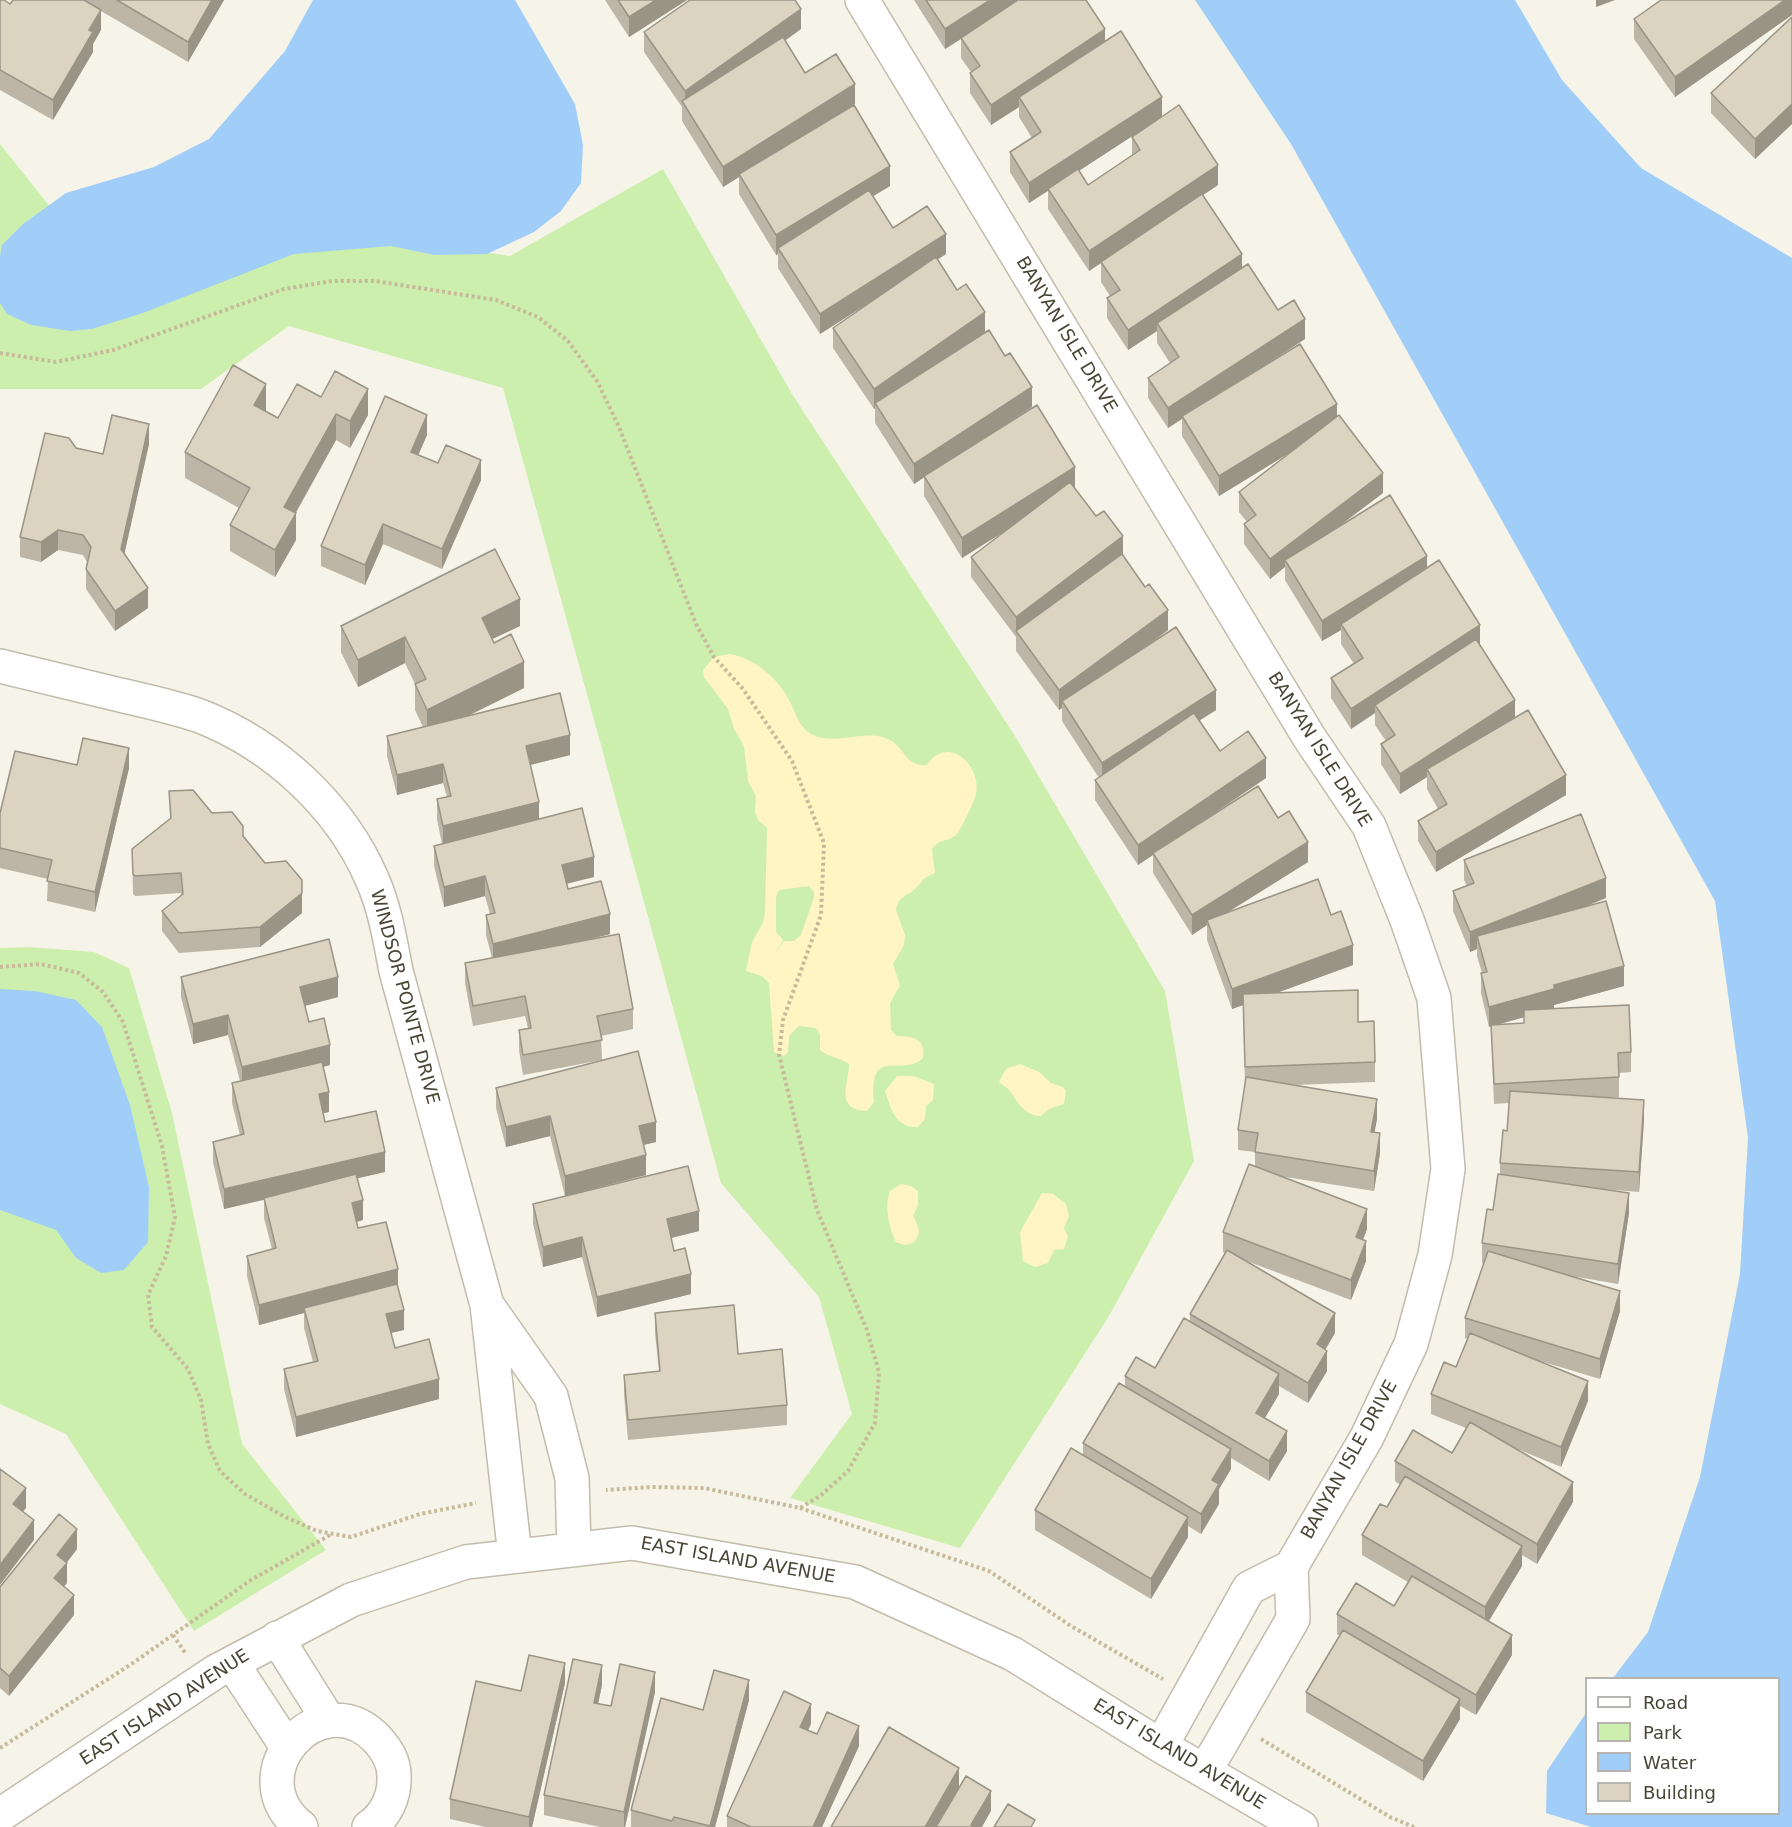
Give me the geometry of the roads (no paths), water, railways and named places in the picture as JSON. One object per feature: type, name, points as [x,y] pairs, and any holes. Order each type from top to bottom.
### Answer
[{"type":"street","name":"BANYAN ISLE DRIVE","points":[[862,0],[1309,737],[1369,826],[1407,920],[1434,998],[1448,1169],[1435,1255],[1411,1344],[1367,1437],[1291,1567]]},
{"type":"street","name":"WINDSOR POINTE DRIVE","points":[[0,666],[199,716],[238,735],[286,767],[314,793],[345,831],[371,878],[387,924],[396,971],[487,1305],[515,1556]]},
{"type":"street","name":"WINDSOR POINTE DRIVE","points":[[487,1305],[551,1396],[572,1478],[574,1549]]},
{"type":"street","name":"EAST ISLAND AVENUE","points":[[0,1815],[232,1663],[351,1600],[466,1562],[632,1543],[855,1582],[1012,1654],[1161,1746],[1301,1827]]},
{"type":"street","points":[[1161,1746],[1250,1588],[1291,1567],[1293,1619],[1205,1771]]},
{"type":"street","points":[[277,1638],[329,1721]]},
{"type":"street","points":[[232,1663],[287,1747]]},
{"type":"street","points":[[301,1827],[284,1808],[278,1789],[278,1769],[287,1747],[300,1732],[329,1721],[350,1722],[369,1731],[387,1749],[394,1769],[394,1786],[384,1820]]},
{"type":"water","points":[[313,0],[515,0],[575,104],[583,145],[581,183],[561,211],[534,232],[487,254],[434,255],[391,246],[294,254],[143,313],[92,329],[70,331],[31,325],[7,314],[0,303],[2,245],[23,224],[66,193],[154,167],[209,139],[285,51]]},
{"type":"water","points":[[1195,0],[1515,0],[1562,80],[1641,168],[1792,258],[1792,1827],[1591,1827],[1546,1813],[1547,1771],[1585,1714],[1585,1815],[1780,1815],[1780,1677],[1614,1677],[1648,1632],[1700,1477],[1740,1274],[1748,1138],[1715,901],[1291,144]]},
{"type":"water","points":[[0,989],[35,991],[76,1000],[102,1027],[130,1105],[149,1187],[148,1242],[124,1270],[101,1273],[76,1258],[56,1230],[0,1210]]}]
